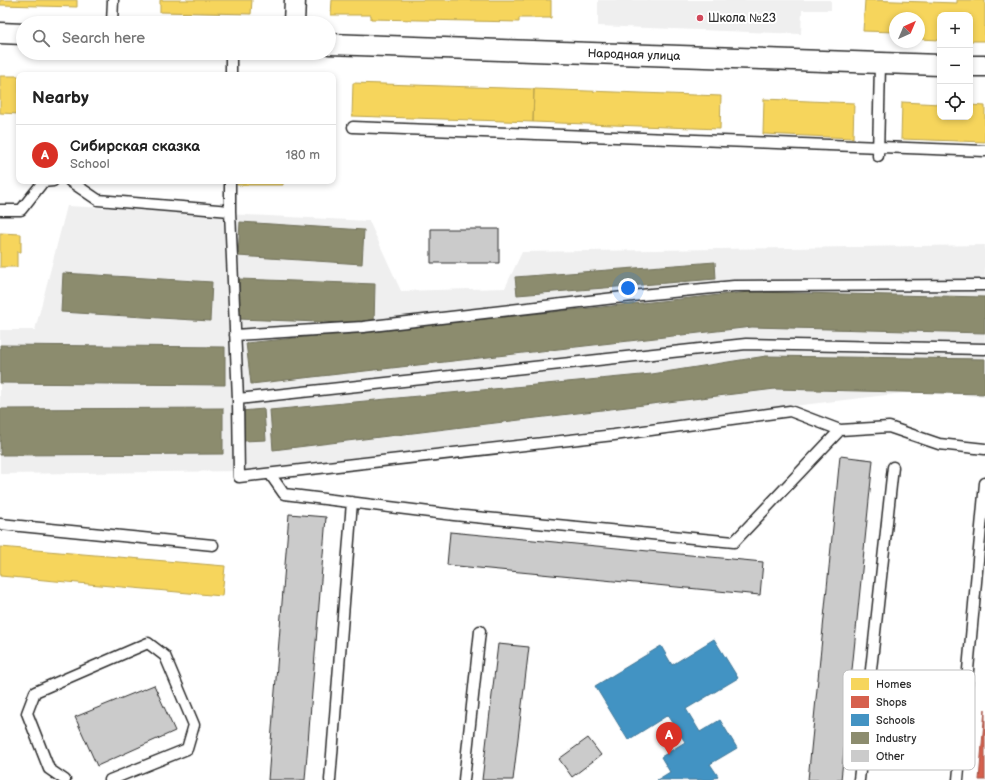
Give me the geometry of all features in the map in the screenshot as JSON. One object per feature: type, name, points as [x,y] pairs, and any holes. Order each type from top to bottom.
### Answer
[{"type":"street","points":[[294,16],[295,0]]},
{"type":"street","points":[[0,33],[16,34]]},
{"type":"street","name":"Народная улица","points":[[336,44],[937,65]]},
{"type":"street","points":[[973,66],[985,66]]},
{"type":"lane","points":[[112,16],[113,0]]},
{"type":"lane","points":[[231,60],[231,72]]},
{"type":"lane","points":[[878,151],[880,64]]},
{"type":"lane","points":[[353,127],[878,151],[985,151]]},
{"type":"lane","points":[[0,210],[21,210],[41,184]]},
{"type":"lane","points":[[74,184],[98,200],[230,211]]},
{"type":"lane","points":[[230,184],[238,399],[239,477],[614,435],[790,412],[840,430],[889,427],[939,444],[985,449]]},
{"type":"lane","points":[[235,335],[363,327],[641,295],[734,286],[985,285]]},
{"type":"lane","points":[[238,399],[746,344],[985,349]]},
{"type":"lane","points":[[270,474],[284,494],[454,515],[734,542],[840,430]]},
{"type":"lane","points":[[871,670],[893,467]]},
{"type":"lane","points":[[968,670],[985,483]]},
{"type":"lane","points":[[330,780],[352,502]]},
{"type":"lane","points":[[0,524],[212,545]]},
{"type":"lane","points":[[464,780],[480,632]]},
{"type":"lane","points":[[65,780],[49,769],[27,713],[35,692],[148,643],[165,656],[194,725],[186,749],[110,780]]},
{"type":"lane","points":[[859,780],[860,770]]},
{"type":"lane","points":[[958,780],[959,770]]},
{"type":"shaded area","name":"Школа №23","points":[[598,0],[831,0],[831,10],[802,10],[801,34],[598,26]]},
{"type":"shaded area","points":[[67,206],[369,221],[401,291],[505,288],[522,252],[985,245],[985,397],[921,391],[243,471],[0,474],[0,330],[35,330]]},
{"type":"building: Homes","points":[[0,0],[77,0],[77,7],[0,5]]},
{"type":"building: Homes","points":[[160,0],[252,0],[251,14],[160,12]]},
{"type":"building: Homes","points":[[332,0],[551,0],[551,18],[519,18],[519,22],[371,19],[371,15],[331,15]]},
{"type":"building: Homes","points":[[865,0],[957,3],[957,0],[985,0],[985,41],[973,41],[973,12],[937,12],[937,40],[925,39],[925,12],[889,12],[889,32],[863,31]]},
{"type":"building: Homes","points":[[0,76],[16,76],[16,114],[0,113]]},
{"type":"building: Homes","points":[[353,83],[534,89],[533,122],[352,116]]},
{"type":"building: Homes","points":[[534,89],[721,96],[720,129],[533,122]]},
{"type":"building: Homes","points":[[764,99],[854,103],[853,138],[763,134]]},
{"type":"building: Homes","points":[[902,102],[937,104],[937,120],[973,120],[973,105],[985,106],[985,142],[901,139]]},
{"type":"building: Homes","points":[[237,184],[283,184],[283,185]]},
{"type":"building: Homes","points":[[0,233],[21,234],[21,252],[17,252],[17,267],[0,267]]},
{"type":"building: Homes","points":[[0,547],[225,566],[222,596],[0,576]]},
{"type":"building: Shops","points":[[985,709],[985,780],[979,780]]},
{"type":"building: Schools","points":[[714,639],[738,678],[686,709],[700,732],[720,720],[737,748],[710,764],[718,776],[712,780],[657,780],[670,772],[661,757],[685,742],[668,715],[628,740],[595,686],[661,646],[672,665]]},
{"type":"building: Industry","points":[[240,222],[364,230],[362,264],[238,256]]},
{"type":"building: Industry","points":[[715,262],[716,279],[517,295],[515,277]]},
{"type":"building: Industry","points":[[63,273],[212,282],[210,321],[61,312]]},
{"type":"building: Industry","points":[[239,279],[375,284],[374,324],[238,319]]},
{"type":"building: Industry","points":[[750,292],[985,297],[985,333],[752,327],[251,384],[246,343]]},
{"type":"building: Industry","points":[[0,345],[225,347],[225,385],[0,383]]},
{"type":"building: Industry","points":[[766,356],[985,359],[985,394],[775,389],[273,450],[270,410],[652,374]]},
{"type":"building: Industry","points":[[223,408],[223,454],[0,455],[0,409]]},
{"type":"building: Industry","points":[[264,409],[266,440],[243,441],[241,411]]},
{"type":"building: Other","points":[[431,229],[499,229],[499,263],[431,263]]},
{"type":"building: Other","points":[[840,456],[873,460],[852,670],[843,670],[843,760],[841,780],[808,780]]},
{"type":"building: Other","points":[[289,514],[326,517],[305,780],[268,780]]},
{"type":"building: Other","points":[[450,532],[763,562],[760,595],[447,565]]},
{"type":"building: Other","points":[[498,644],[529,647],[513,780],[482,780]]},
{"type":"building: Other","points":[[154,685],[175,731],[97,766],[75,717]]},
{"type":"building: Other","points":[[588,738],[601,755],[572,777],[559,759]]},
{"type":"place","name":"Школа №23","points":[[700,18]]},
{"type":"place","name":"Сибирская сказка","points":[[669,755]]}]
